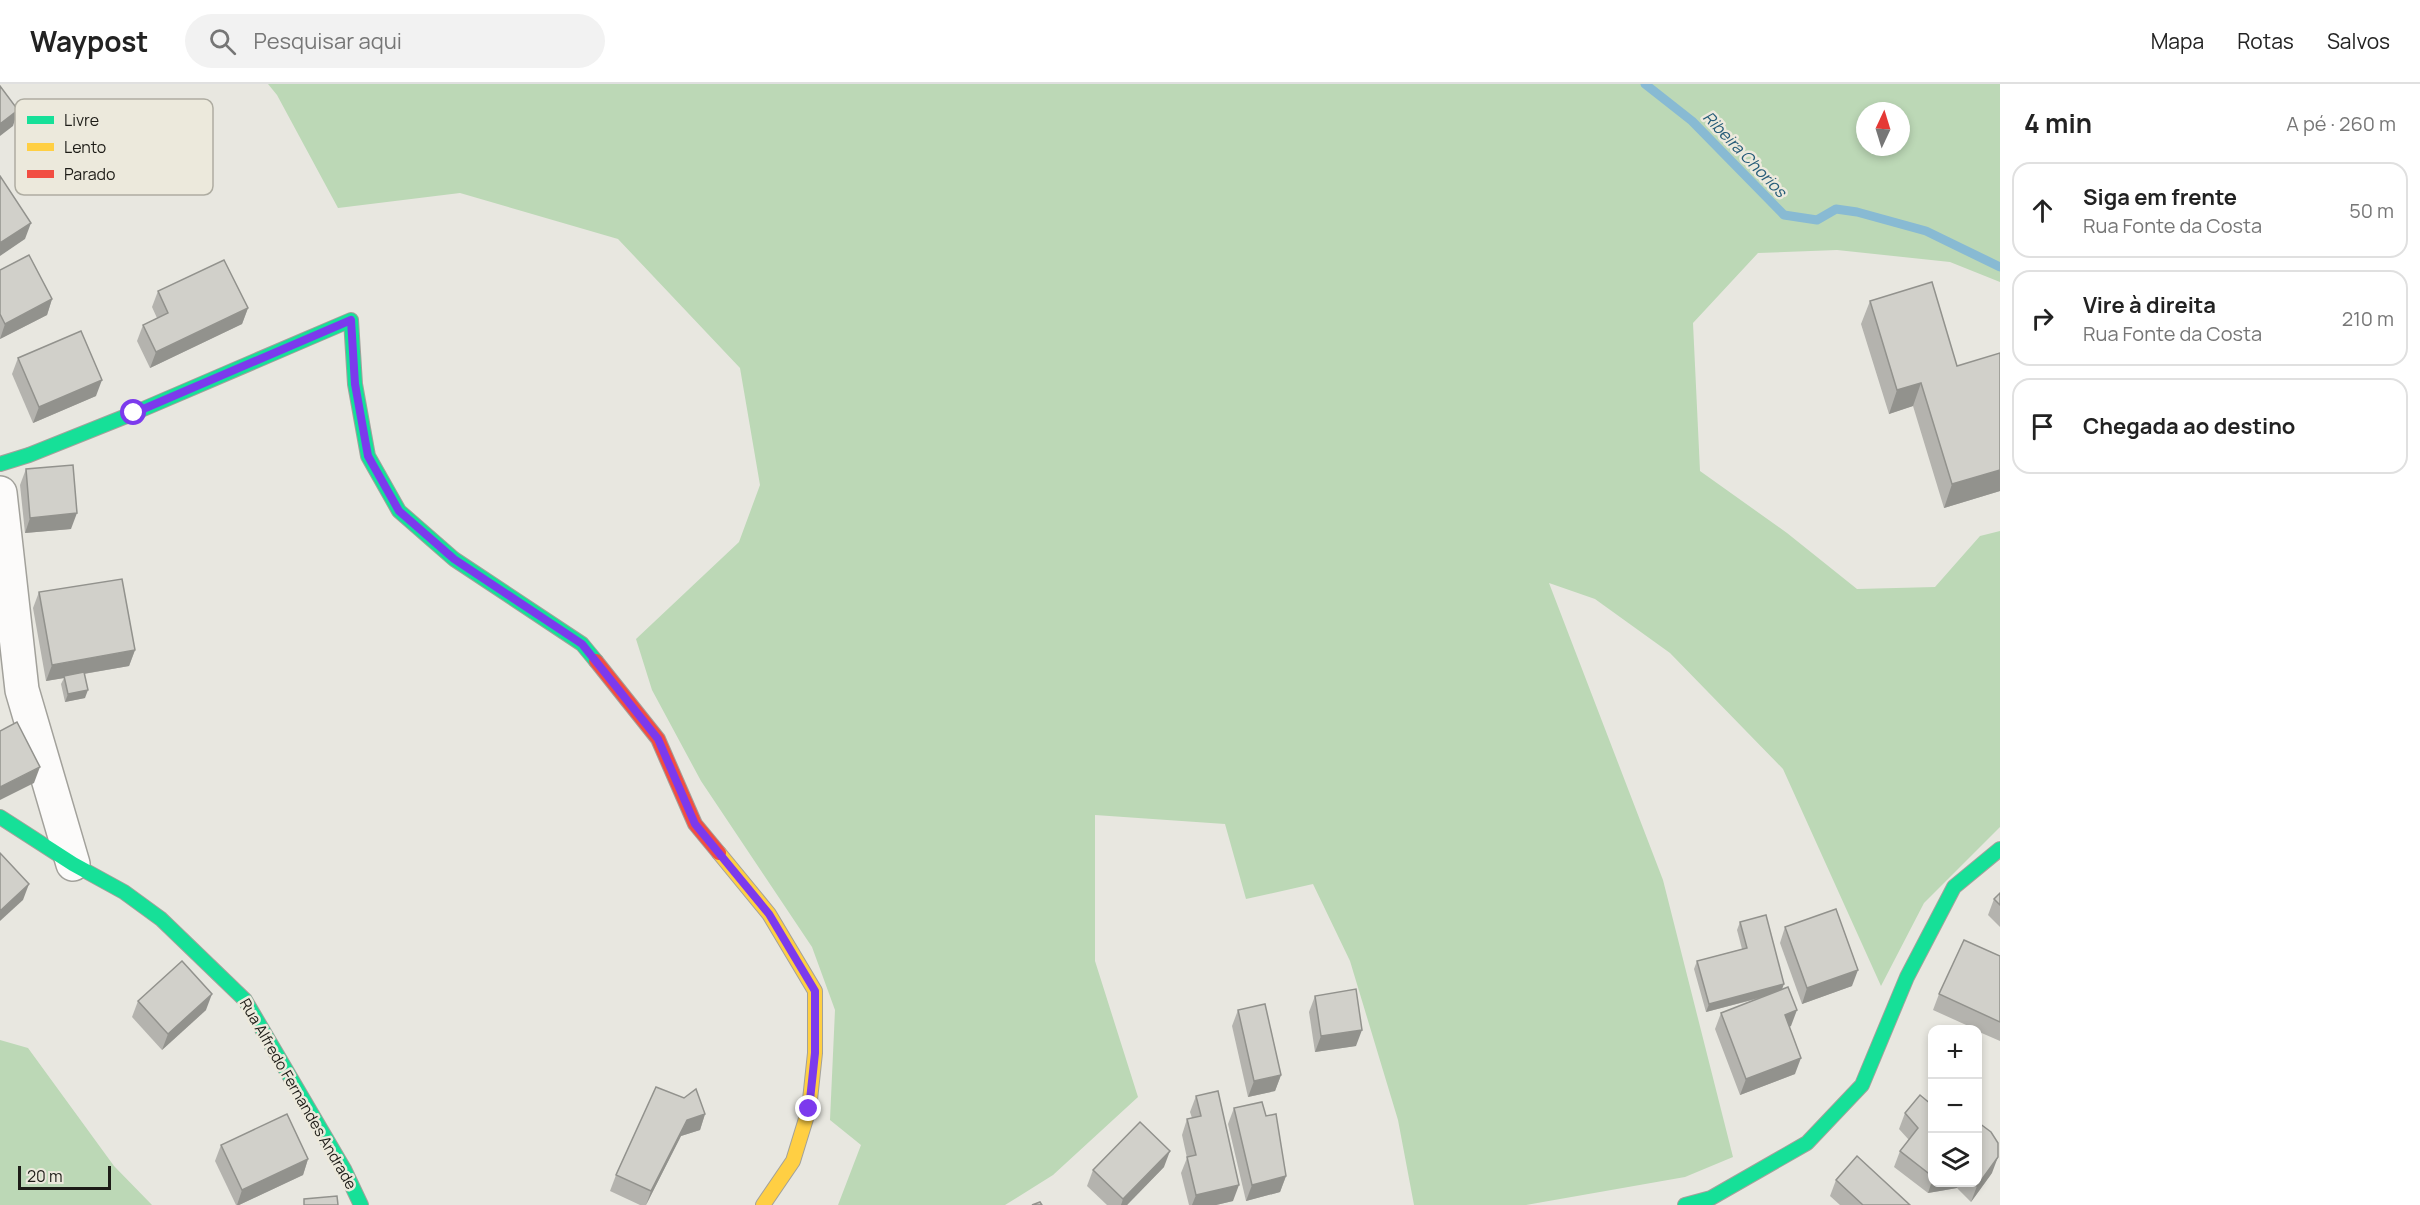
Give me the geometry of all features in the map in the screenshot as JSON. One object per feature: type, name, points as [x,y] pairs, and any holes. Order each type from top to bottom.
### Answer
[{"type":"street","points":[[0,464],[29,455],[134,413],[351,320],[355,384],[368,456],[399,511],[454,559],[582,644],[658,739],[695,824],[769,914],[815,991],[815,1053],[809,1109],[793,1161],[763,1205]]},
{"type":"street","points":[[0,493],[21,690],[73,864]]},
{"type":"street","name":"Rua Alfredo Fernandes Andrade","points":[[0,817],[73,864],[124,892],[161,919],[245,1000],[344,1169],[361,1205]]},
{"type":"street","points":[[1685,1205],[1711,1198],[1807,1143],[1862,1085],[1907,977],[1954,887],[2000,849]]},
{"type":"green space","points":[[268,84],[2000,84],[2000,282],[1950,262],[1837,250],[1758,253],[1693,323],[1700,471],[1787,533],[1857,589],[1935,587],[1980,536],[2000,531],[2000,827],[1924,903],[1881,986],[1783,769],[1670,653],[1595,599],[1549,583],[1663,880],[1733,1157],[1685,1177],[1526,1205],[1414,1205],[1398,1120],[1350,961],[1313,884],[1246,899],[1225,824],[1095,815],[1095,961],[1138,1097],[1053,1175],[1005,1205],[838,1205],[861,1145],[830,1120],[835,1010],[812,947],[701,781],[652,690],[636,639],[739,542],[760,485],[740,368],[618,239],[460,193],[338,208],[277,95]]},
{"type":"green space","points":[[0,1040],[28,1048],[114,1166],[152,1205],[0,1205]]},
{"type":"building","points":[[0,86],[15,106],[15,112],[0,124]]},
{"type":"building","points":[[0,176],[31,223],[0,243]]},
{"type":"building","points":[[29,255],[52,299],[5,324],[0,314],[0,270]]},
{"type":"building","points":[[224,260],[248,308],[156,352],[143,325],[168,313],[158,291]]},
{"type":"building","points":[[1932,282],[1957,366],[2000,353],[2000,470],[1952,484],[1921,383],[1897,390],[1870,301]]},
{"type":"building","points":[[81,331],[102,380],[39,407],[18,358]]},
{"type":"building","points":[[73,465],[77,513],[30,518],[26,469]]},
{"type":"building","points":[[122,579],[135,650],[52,665],[39,592]]},
{"type":"building","points":[[84,672],[88,690],[68,694],[64,676]]},
{"type":"building","points":[[17,722],[40,767],[0,787],[0,731]]},
{"type":"building","points":[[0,853],[29,884],[0,911]]},
{"type":"building","points":[[2000,893],[2000,905],[1994,899]]},
{"type":"building","points":[[1836,909],[1858,970],[1807,988],[1785,927]]},
{"type":"building","points":[[1766,915],[1784,984],[1709,1004],[1697,961],[1747,948],[1740,922]]},
{"type":"building","points":[[1964,940],[2000,956],[2000,1022],[1939,994]]},
{"type":"building","points":[[182,961],[212,994],[168,1034],[138,1001]]},
{"type":"building","points":[[1788,987],[1797,1010],[1785,1015],[1801,1058],[1746,1079],[1721,1013]]},
{"type":"building","points":[[1356,989],[1362,1030],[1321,1036],[1315,996]]},
{"type":"building","points":[[1265,1004],[1281,1075],[1254,1081],[1238,1010]]},
{"type":"building","points":[[656,1087],[684,1098],[696,1089],[705,1114],[687,1120],[651,1191],[616,1175]]},
{"type":"building","points":[[1218,1091],[1239,1185],[1196,1195],[1187,1157],[1196,1155],[1187,1119],[1201,1116],[1196,1096]]},
{"type":"building","points":[[1920,1095],[1928,1102],[1928,1173],[1900,1151],[1918,1128],[1905,1113]]},
{"type":"building","points":[[1262,1102],[1266,1116],[1276,1114],[1286,1176],[1252,1185],[1234,1108]]},
{"type":"building","points":[[287,1114],[308,1159],[242,1190],[221,1145]]},
{"type":"building","points":[[1140,1122],[1170,1151],[1123,1199],[1093,1170]]},
{"type":"building","points":[[1982,1125],[1991,1132],[1998,1143],[1998,1157],[1982,1179]]},
{"type":"building","points":[[1857,1156],[1910,1205],[1863,1205],[1836,1180]]},
{"type":"building","points":[[337,1196],[338,1205],[304,1205],[304,1199]]},
{"type":"waterway","name":"Ribeira Chorios","points":[[1645,84],[1692,121],[1784,215],[1817,220],[1836,209],[1857,212],[1926,231],[2000,267]]},
{"type":"traffic: fast","points":[[0,464],[29,455],[134,413],[351,320],[355,384],[368,456],[399,511],[454,559],[582,644],[596,661]]},
{"type":"traffic: fast","points":[[0,817],[73,864],[124,892],[161,919],[245,1000],[344,1169],[361,1205]]},
{"type":"traffic: fast","points":[[1685,1205],[1711,1198],[1807,1143],[1862,1085],[1907,977],[1954,887],[2000,849]]},
{"type":"traffic: slow","points":[[719,853],[769,914],[815,991],[815,1053],[809,1109],[793,1161],[763,1205]]},
{"type":"traffic: jam","points":[[596,661],[658,739],[695,824],[719,853]]},
{"type":"route","points":[[134,413],[351,320],[355,384],[368,456],[399,511],[454,559],[582,644],[658,739],[695,824],[769,914],[815,991],[815,1053],[809,1109]]}]
